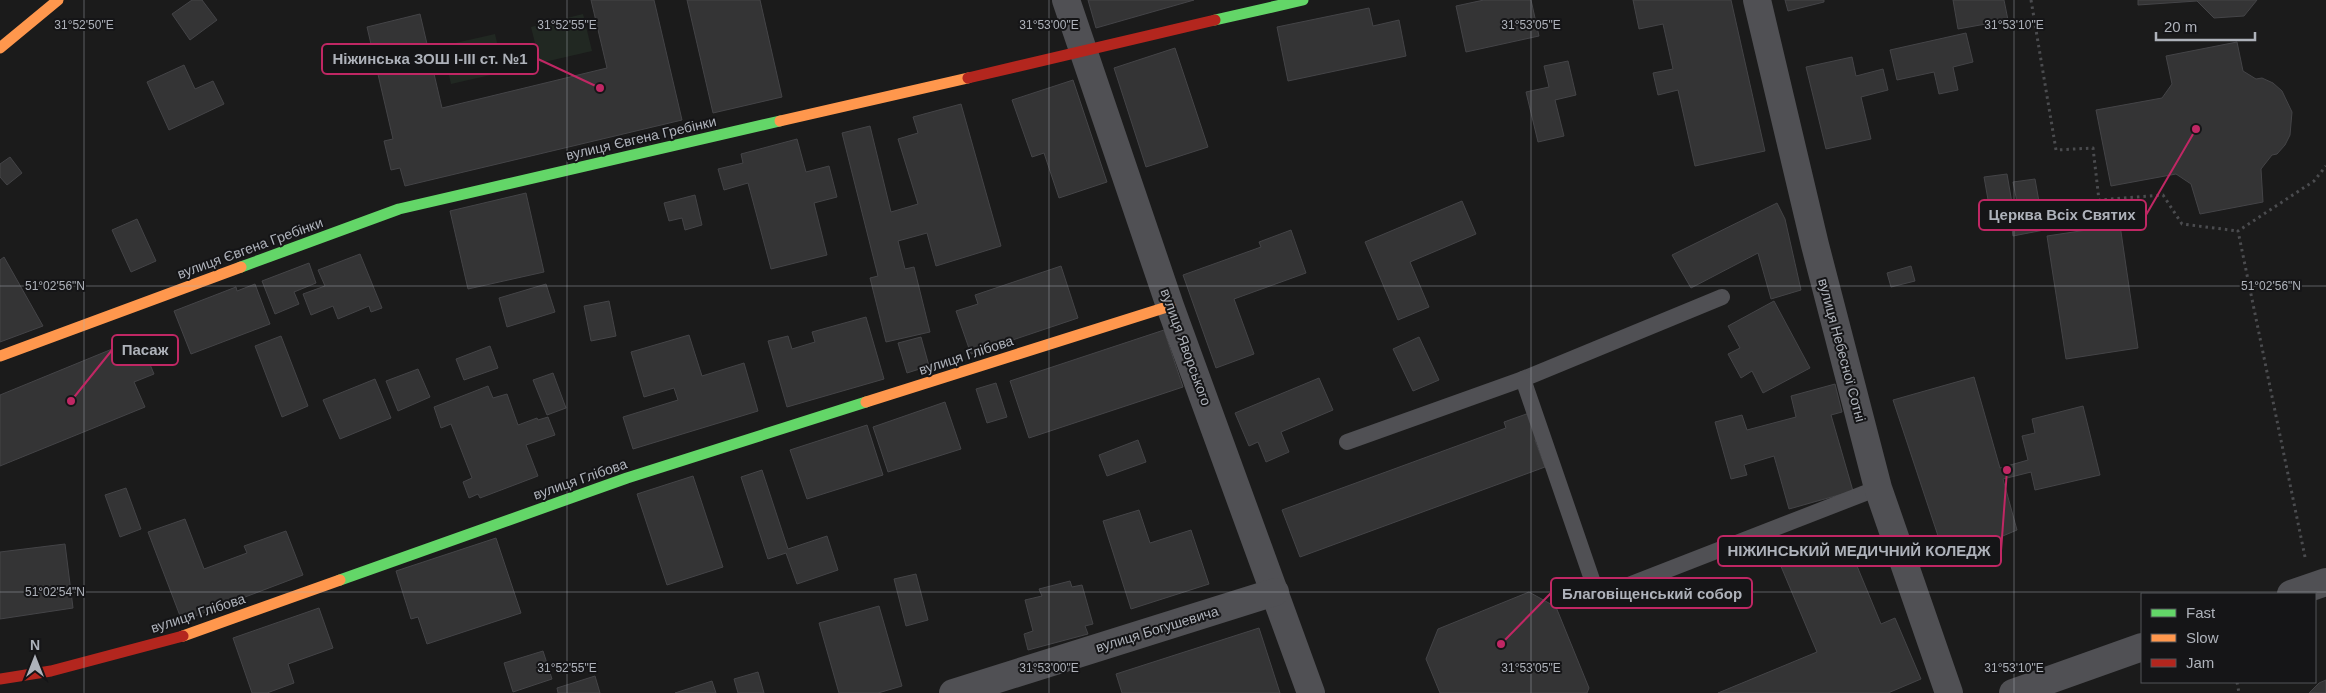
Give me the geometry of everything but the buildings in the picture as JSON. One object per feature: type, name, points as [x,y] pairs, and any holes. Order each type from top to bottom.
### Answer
[{"type":"street","points":[[0,48],[58,0]]},
{"type":"street","name":"вулиця Яворського","points":[[1066,0],[1170,306],[1311,693]]},
{"type":"street","name":"вулиця Євгена Гребінки","points":[[0,356],[399,209],[1303,0]]},
{"type":"street","name":"вулиця Небесної Сотні","points":[[1756,0],[1815,245],[1878,488],[1949,693]]},
{"type":"street","name":"вулиця Глібова","points":[[0,679],[51,671],[180,637],[627,478],[1170,306]]},
{"type":"street","name":"вулиця Богушевича","points":[[953,693],[1275,592]]},
{"type":"street","points":[[2013,693],[2141,647]]},
{"type":"lane","points":[[1346,442],[1523,379],[1722,297]]},
{"type":"lane","points":[[1523,379],[1598,597],[1878,488]]},
{"type":"path","points":[[2031,0],[2056,150],[2093,148],[2099,200],[2164,195],[2182,224],[2238,232],[2314,181],[2326,166]]},
{"type":"path","points":[[2238,232],[2309,588]]},
{"type":"shaded area","points":[[583,14],[592,51],[540,63],[531,27]]},
{"type":"shaded area","points":[[495,34],[504,72],[451,84],[442,46]]},
{"type":"traffic: fast","points":[[1215,20],[1303,0]]},
{"type":"traffic: fast","points":[[241,267],[399,209],[780,121]]},
{"type":"traffic: fast","points":[[340,580],[627,478],[866,402]]},
{"type":"traffic: slow","points":[[0,48],[58,0]]},
{"type":"traffic: slow","points":[[780,121],[968,78]]},
{"type":"traffic: slow","points":[[0,356],[241,267]]},
{"type":"traffic: slow","points":[[866,402],[1170,306]]},
{"type":"traffic: slow","points":[[183,636],[340,580]]},
{"type":"traffic: jam","points":[[968,78],[1215,20]]},
{"type":"traffic: jam","points":[[0,679],[51,671],[183,636]]},
{"type":"place","name":"Ніжинська ЗОШ І-ІІІ ст. №1","points":[[600,88]]},
{"type":"place","name":"Церква Всіх Святих","points":[[2196,129]]},
{"type":"place","name":"Пасаж","points":[[71,401]]},
{"type":"place","name":"НІЖИНСЬКИЙ МЕДИЧНИЙ КОЛЕДЖ","points":[[2007,470]]},
{"type":"place","name":"Благовіщенський собор","points":[[1501,644]]}]
